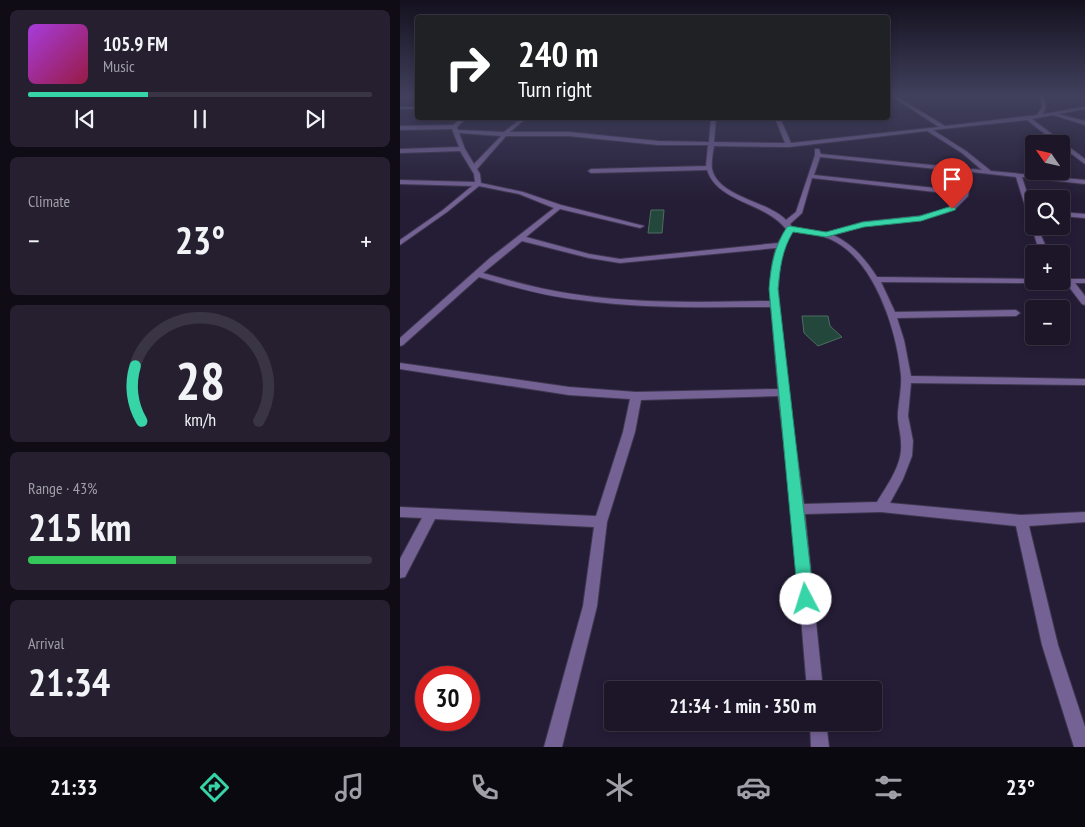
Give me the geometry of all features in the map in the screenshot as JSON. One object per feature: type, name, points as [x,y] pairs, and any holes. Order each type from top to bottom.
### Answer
[{"type":"street","points":[[455,131],[462,149],[477,174],[478,184]]},
{"type":"street","points":[[473,131],[505,134],[569,134],[617,140],[789,145],[812,144],[913,131]]},
{"type":"street","points":[[473,169],[509,131]]},
{"type":"street","points":[[714,131],[709,168],[717,185],[774,212],[789,226],[840,240],[860,256],[892,315],[904,352],[906,379],[903,422],[908,446],[902,471],[881,507]]},
{"type":"street","points":[[783,131],[789,145]]},
{"type":"street","points":[[930,131],[964,152],[990,173]]},
{"type":"street","points":[[1045,131],[1085,162]]},
{"type":"street","points":[[812,144],[818,154]]},
{"type":"street","points":[[400,151],[462,149]]},
{"type":"street","points":[[818,154],[1085,182]]},
{"type":"street","points":[[814,681],[798,509],[783,392],[774,289],[776,262],[781,245],[789,226],[799,212],[818,154]]},
{"type":"street","points":[[591,171],[709,168]]},
{"type":"street","points":[[826,235],[863,224],[921,218],[937,215],[952,209],[965,193],[969,171]]},
{"type":"street","points":[[1018,175],[1025,194]]},
{"type":"street","points":[[810,176],[965,193]]},
{"type":"street","points":[[400,182],[478,184],[521,193],[559,208],[640,226]]},
{"type":"street","points":[[400,243],[445,212],[478,184]]},
{"type":"street","points":[[400,343],[477,274],[559,208]]},
{"type":"street","points":[[1070,215],[1085,216]]},
{"type":"street","points":[[520,238],[589,256],[620,261],[781,245]]},
{"type":"street","points":[[477,274],[544,292],[587,299],[664,304],[775,304]]},
{"type":"street","points":[[874,279],[1025,280]]},
{"type":"street","points":[[1070,281],[1085,282]]},
{"type":"street","points":[[1070,286],[1085,302]]},
{"type":"street","points":[[892,315],[1016,314]]},
{"type":"street","points":[[400,366],[569,391],[636,396],[783,392]]},
{"type":"street","points":[[906,379],[1085,382]]},
{"type":"street","points":[[552,747],[590,606],[601,522],[629,432],[636,396]]},
{"type":"street","points":[[798,509],[881,507],[1021,520],[1085,517]]},
{"type":"street","points":[[400,512],[601,522]]},
{"type":"street","points":[[400,572],[431,514]]},
{"type":"street","points":[[1021,520],[1050,645],[1083,747]]},
{"type":"street","points":[[819,731],[820,747]]},
{"type":"building","points":[[651,210],[664,210],[662,233],[648,233]]},
{"type":"building","points":[[802,316],[828,316],[830,326],[842,337],[818,346],[804,333]]},
{"type":"route","points":[[806,599],[798,509],[783,392],[774,289],[776,262],[781,245],[790,229],[826,235],[863,224],[921,218],[937,215],[952,209]]}]
